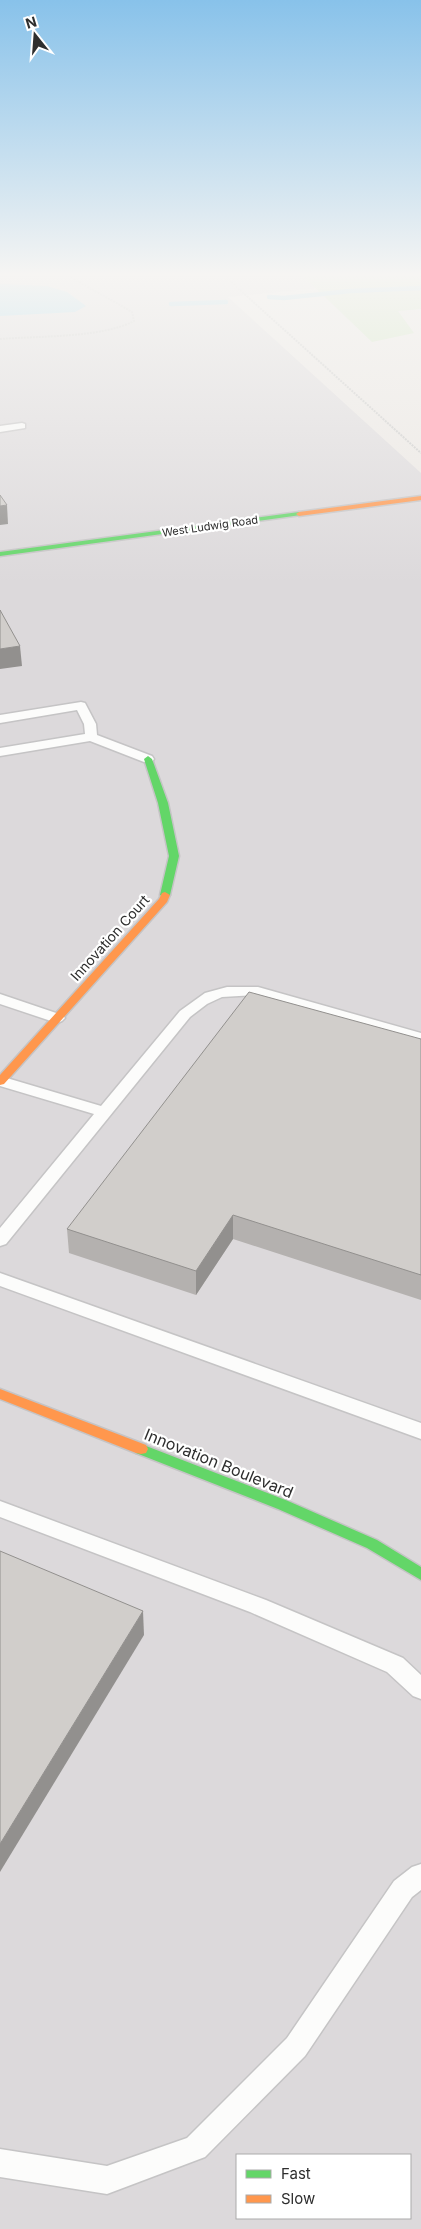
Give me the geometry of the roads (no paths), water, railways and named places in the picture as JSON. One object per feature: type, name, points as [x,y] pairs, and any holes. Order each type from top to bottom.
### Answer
[{"type":"street","name":"West Ludwig Road","points":[[0,554],[421,498]]},
{"type":"street","name":"Innovation Court","points":[[0,1082],[164,900],[174,856],[163,803],[148,759]]},
{"type":"street","name":"Innovation Boulevard","points":[[0,1394],[283,1505],[372,1544],[421,1574]]},
{"type":"lane","points":[[0,428],[22,426]]},
{"type":"lane","points":[[0,719],[81,706],[90,724],[91,737]]},
{"type":"lane","points":[[0,752],[91,737],[148,759]]},
{"type":"lane","points":[[0,1240],[186,1014],[197,1002],[215,993],[236,990],[258,991],[421,1038]]},
{"type":"lane","points":[[0,999],[57,1018]]},
{"type":"lane","points":[[0,1082],[105,1112]]},
{"type":"lane","points":[[0,1279],[421,1432]]},
{"type":"lane","points":[[0,1509],[258,1606],[395,1665],[421,1689]]},
{"type":"lane","points":[[0,2163],[107,2180],[196,2148],[296,2047],[403,1889],[421,1875]]}]
